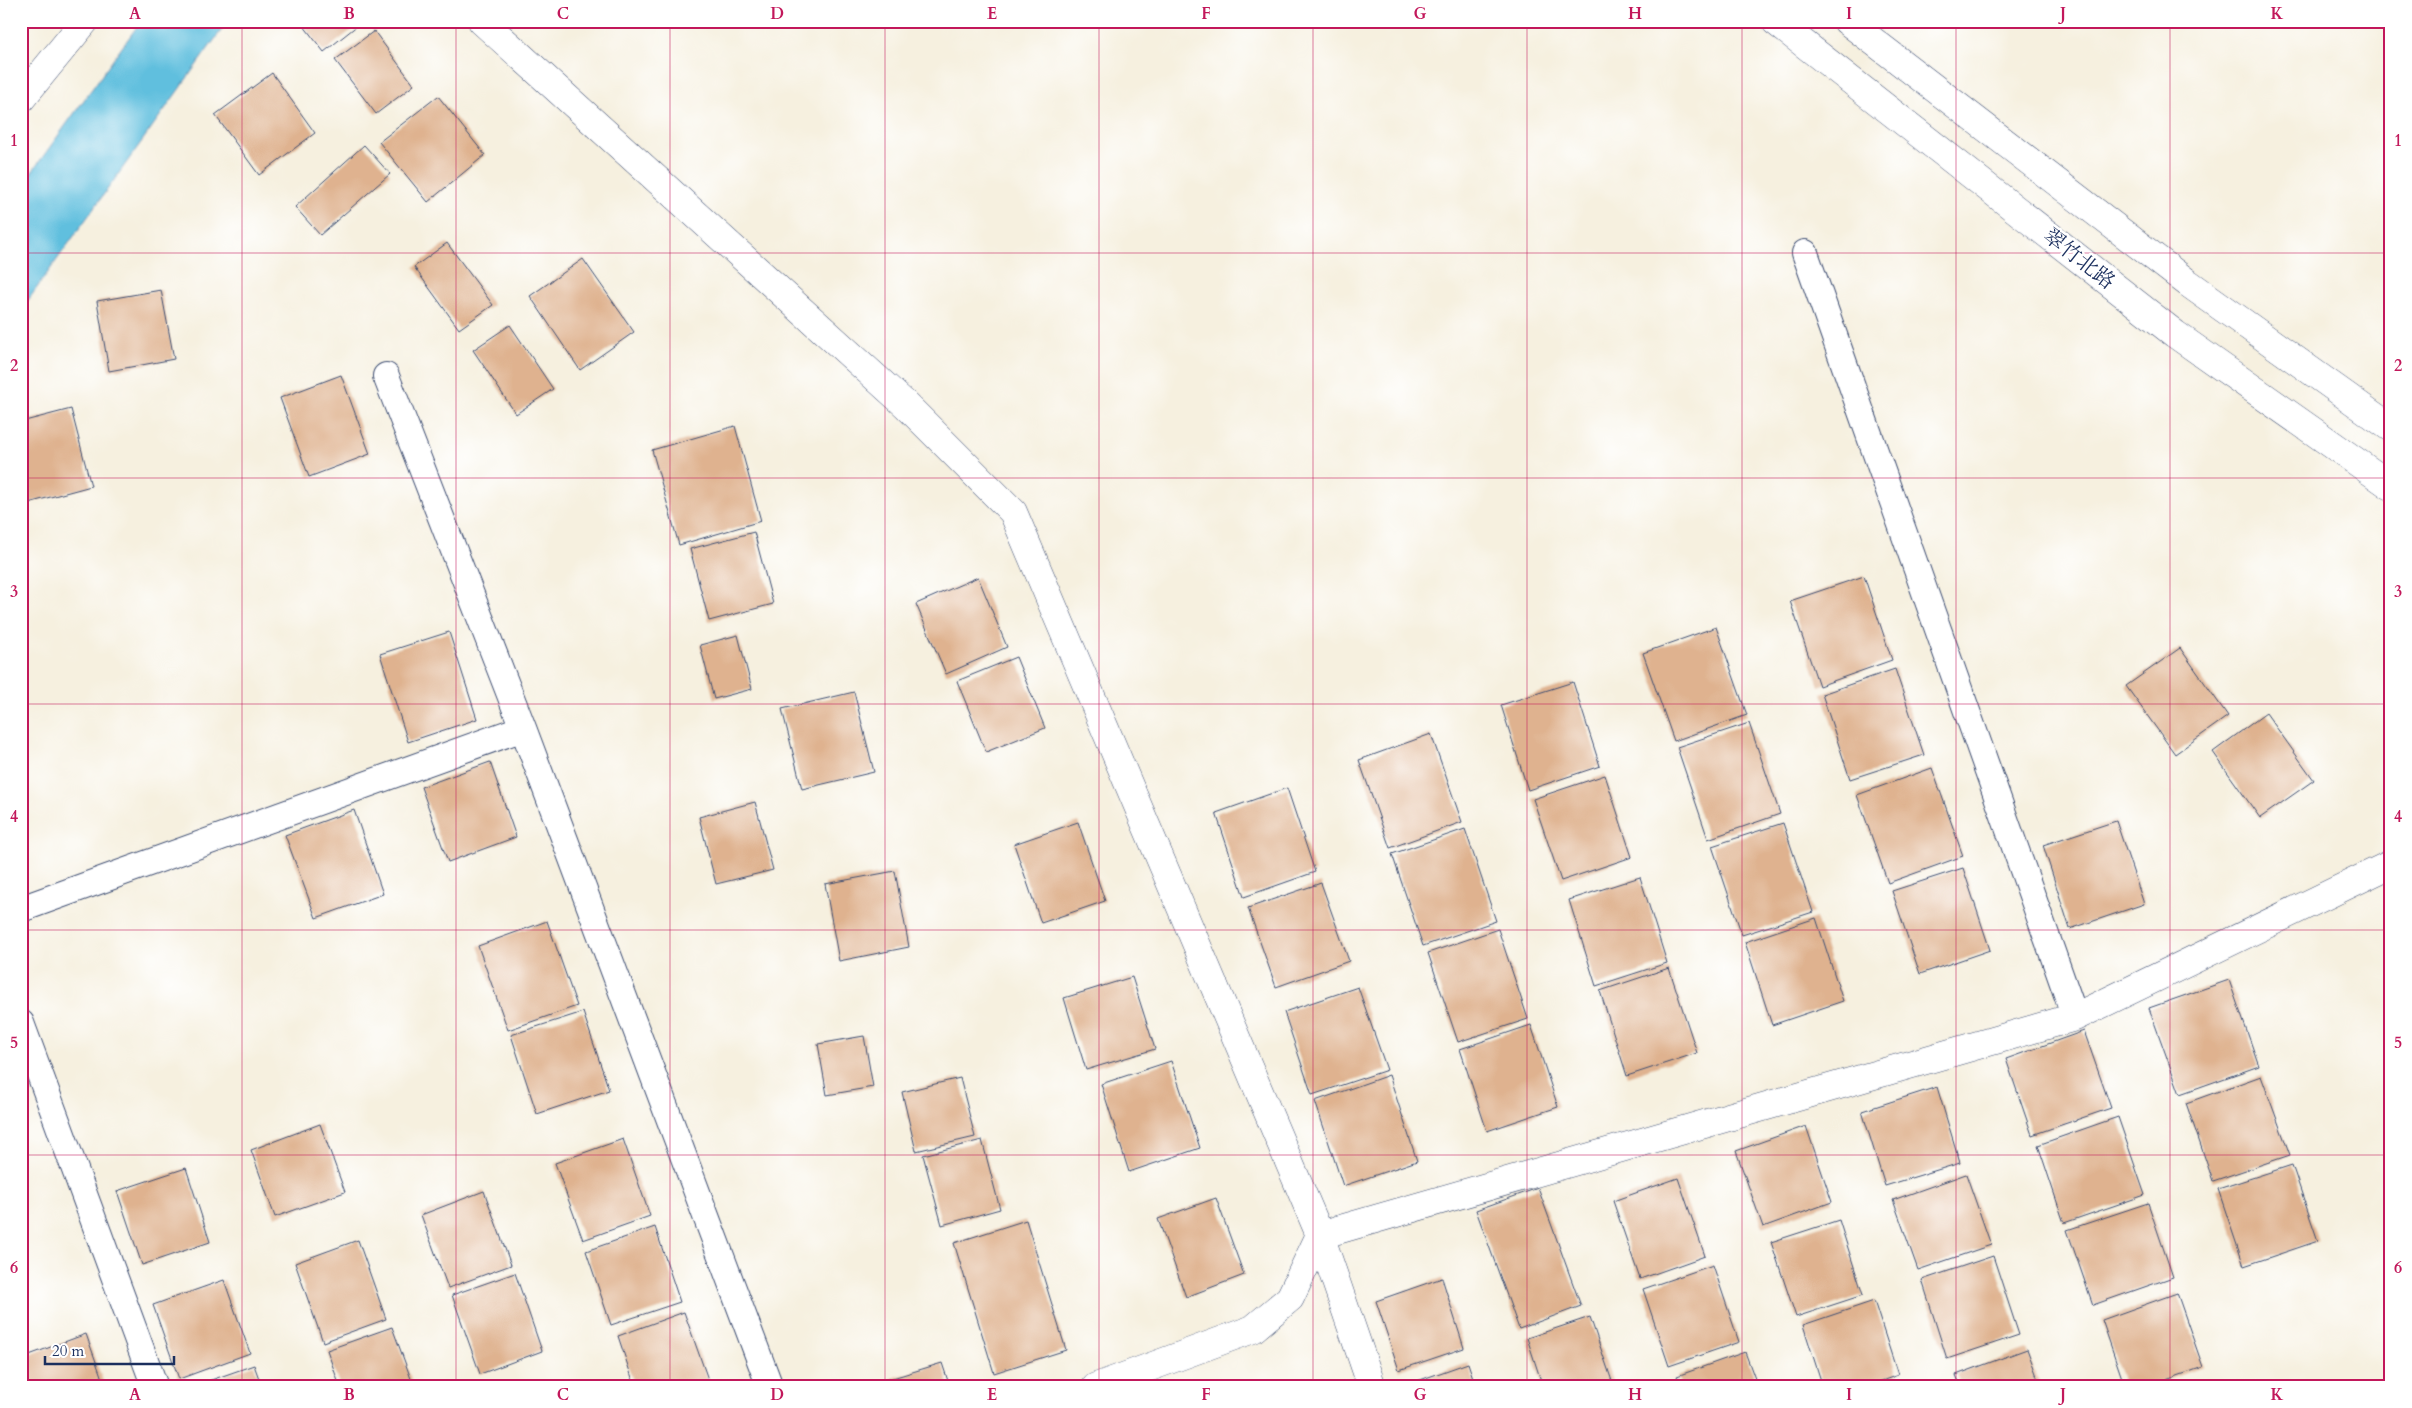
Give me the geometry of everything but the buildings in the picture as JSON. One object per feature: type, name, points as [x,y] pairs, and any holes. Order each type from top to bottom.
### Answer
[{"type":"street","points":[[21,100],[85,21]]},
{"type":"street","points":[[482,21],[906,405],[1013,512],[1320,1235],[1372,1387]]},
{"type":"street","name":"翠竹北路","points":[[1775,21],[2176,334],[2391,486]]},
{"type":"street","points":[[1848,21],[2188,283],[2391,428]]},
{"type":"street","points":[[1096,1387],[1252,1329],[1290,1298],[1320,1235],[2075,1016],[2391,864]]},
{"type":"lane","points":[[1805,253],[2075,1016]]},
{"type":"lane","points":[[386,376],[522,728],[770,1387]]},
{"type":"lane","points":[[21,909],[522,728]]},
{"type":"lane","points":[[21,1023],[155,1387]]},
{"type":"water","points":[[141,21],[228,21],[21,310],[21,187]]}]
